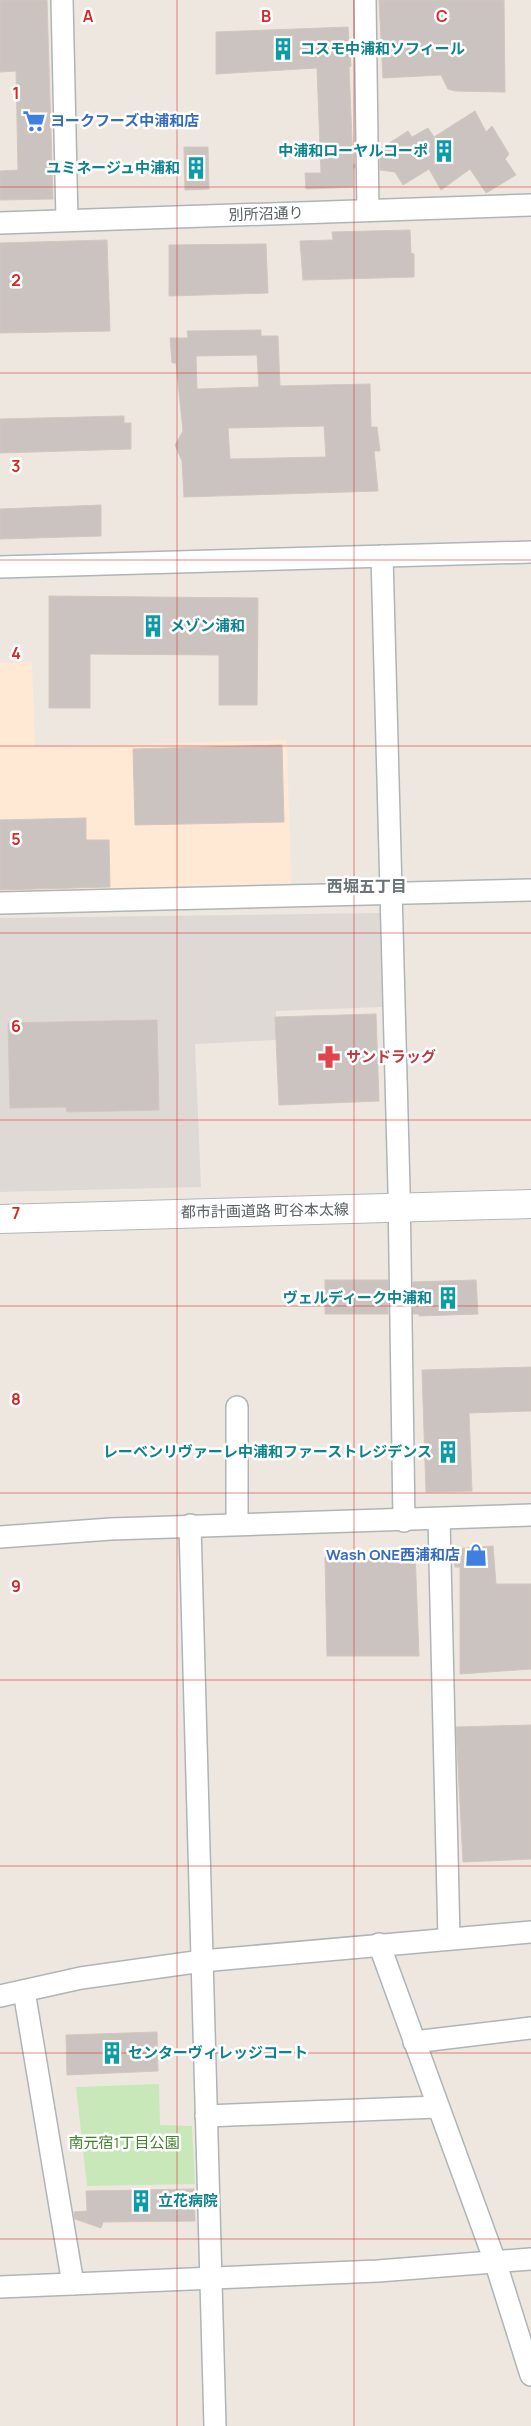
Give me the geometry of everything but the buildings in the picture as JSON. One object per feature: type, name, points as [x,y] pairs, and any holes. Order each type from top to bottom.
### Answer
[{"type":"street","points":[[62,0],[67,220]]},
{"type":"street","points":[[365,0],[368,210]]},
{"type":"street","name":"別所沼通り","points":[[0,223],[531,204]]},
{"type":"street","points":[[0,567],[531,552]]},
{"type":"street","points":[[382,556],[399,1208],[404,1521]]},
{"type":"street","points":[[0,903],[531,890]]},
{"type":"street","name":"都市計画道路 町谷本太線","points":[[0,1219],[531,1204]]},
{"type":"street","points":[[237,1407],[237,1524]]},
{"type":"street","points":[[0,1537],[111,1528],[404,1521],[531,1515]]},
{"type":"street","points":[[438,1519],[449,1938]]},
{"type":"street","points":[[190,1525],[215,2426]]},
{"type":"street","points":[[0,1996],[82,1978],[202,1961],[531,1932]]},
{"type":"street","points":[[379,1944],[496,2264],[531,2376]]},
{"type":"street","points":[[24,1991],[73,2284]]},
{"type":"street","points":[[414,2042],[531,2028]]},
{"type":"street","points":[[206,2116],[437,2107]]},
{"type":"street","points":[[0,2288],[211,2277],[378,2271],[531,2260]]},
{"type":"shaded area","points":[[32,662],[35,747],[287,740],[291,885],[0,892],[0,663]]},
{"type":"shaded area","points":[[380,913],[382,1007],[276,1011],[276,1040],[195,1044],[201,1187],[0,1192],[0,918]]},
{"type":"green space","name":"南元宿1丁目公園","points":[[159,2084],[160,2125],[192,2126],[195,2184],[87,2186],[76,2087]]},
{"type":"place","name":"コスモ中浦和ソフィール","points":[[283,49]]},
{"type":"place","name":"ヨークフーズ中浦和店","points":[[34,121]]},
{"type":"place","name":"中浦和ローヤルコーポ","points":[[444,151]]},
{"type":"place","name":"ユミネージュ中浦和","points":[[196,168]]},
{"type":"place","name":"メゾン浦和","points":[[153,626]]},
{"type":"place","name":"サンドラッグ","points":[[329,1057]]},
{"type":"place","name":"ヴェルディーク中浦和","points":[[448,1298]]},
{"type":"place","name":"レーベンリヴァーレ中浦和ファーストレジデンス","points":[[448,1452]]},
{"type":"place","name":"Wash ONE西浦和店","points":[[476,1555]]},
{"type":"place","name":"センターヴィレッジコート","points":[[112,2053]]},
{"type":"place","name":"立花病院","points":[[141,2201]]},
{"type":"district","name":"西堀五丁目","points":[[367,886]]}]
